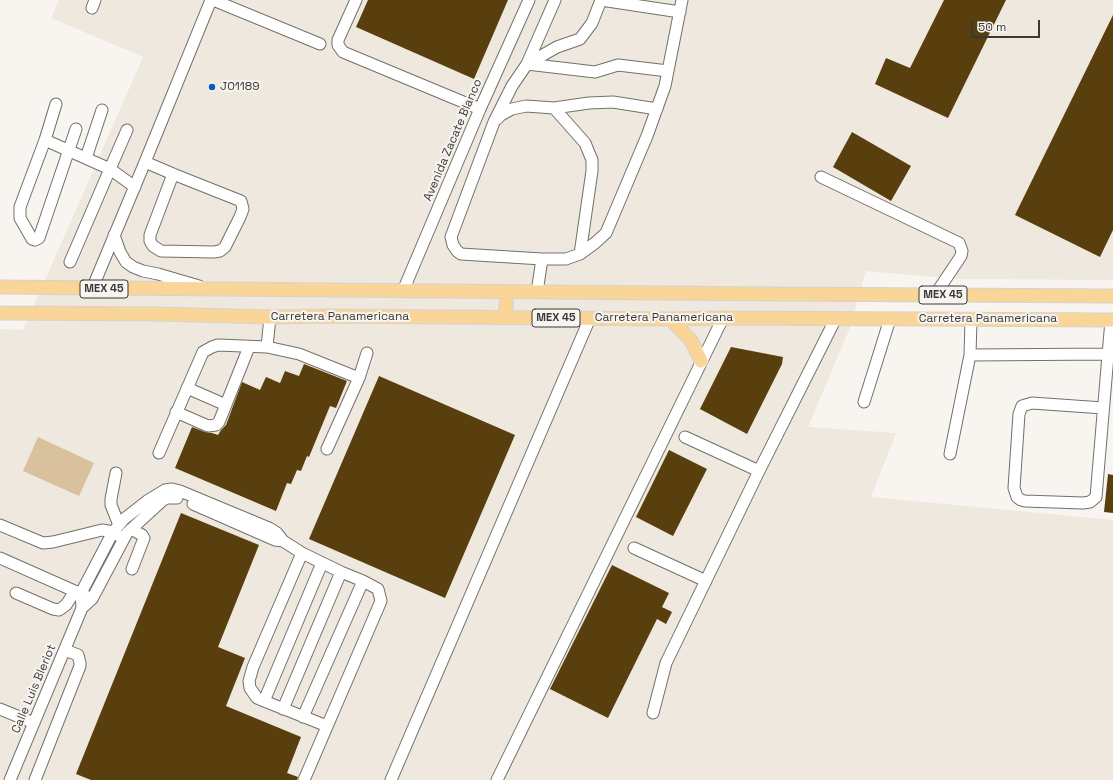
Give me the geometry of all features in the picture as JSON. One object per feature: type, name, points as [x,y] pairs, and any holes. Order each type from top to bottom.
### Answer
[{"type":"main road","name":"Carretera Panamericana","points":[[0,287],[1113,296]]},
{"type":"main road","points":[[505,318],[507,292]]},
{"type":"main road","name":"Carretera Panamericana","points":[[0,313],[157,314],[270,317],[333,316],[670,319],[836,318],[1112,320]]},
{"type":"main road","points":[[670,319],[691,340],[701,361]]},
{"type":"street","points":[[92,288],[212,0],[320,44]]},
{"type":"street","points":[[356,0],[338,40],[338,46],[343,52],[480,109]]},
{"type":"street","name":"Avenida Zacate Blanco","points":[[403,291],[480,109],[529,0]]},
{"type":"street","points":[[555,0],[527,64],[512,86],[494,122],[451,237],[453,246],[457,252],[461,254],[566,259],[580,254],[606,233],[647,136],[665,86],[682,0]]},
{"type":"street","points":[[527,64],[557,47],[580,39],[592,23],[601,0],[680,12]]},
{"type":"street","points":[[527,64],[596,72],[618,65],[668,71]]},
{"type":"street","points":[[494,122],[501,115],[512,109],[526,106],[554,108],[589,103],[613,102],[657,109]]},
{"type":"street","points":[[56,104],[45,140],[20,207],[20,218],[32,239],[35,240],[39,238],[76,129]]},
{"type":"street","points":[[554,108],[585,143],[592,160],[592,170],[580,254]]},
{"type":"street","points":[[86,158],[102,110]]},
{"type":"street","points":[[70,262],[127,130]]},
{"type":"street","points":[[45,140],[110,169],[135,187]]},
{"type":"street","points":[[145,162],[241,201],[243,209],[240,217],[225,247],[220,251],[161,251],[153,246],[150,241],[150,235],[173,174]]},
{"type":"street","points":[[821,177],[959,243],[962,247],[961,256],[935,295]]},
{"type":"street","points":[[114,235],[120,252],[126,262],[133,267],[207,289]]},
{"type":"street","points":[[537,292],[542,259]]},
{"type":"street","points":[[267,347],[270,317]]},
{"type":"street","points":[[391,780],[590,318]]},
{"type":"street","points":[[497,780],[723,318]]},
{"type":"street","points":[[653,713],[666,662],[759,471],[836,318]]},
{"type":"street","points":[[864,402],[890,319]]},
{"type":"street","points":[[950,454],[970,355],[971,320]]},
{"type":"street","points":[[1103,408],[1032,403],[1022,406],[1019,414],[1015,482],[1015,492],[1017,497],[1026,501],[1083,503],[1093,500],[1096,494],[1112,320]]},
{"type":"street","points":[[159,453],[203,352],[207,349],[218,345],[267,347],[299,354],[359,378]]},
{"type":"street","points":[[176,412],[208,426],[212,426],[219,422],[249,347]]},
{"type":"street","points":[[327,449],[359,378],[367,353]]},
{"type":"street","points":[[970,355],[1108,354]]},
{"type":"street","points":[[187,388],[226,404]]},
{"type":"street","points":[[685,437],[759,471]]},
{"type":"street","points":[[116,473],[111,505],[116,528],[123,538]]},
{"type":"street","points":[[16,593],[53,609],[59,610],[78,592],[116,528],[147,501],[165,490],[180,491],[269,528],[277,533],[283,541],[302,552],[378,589],[380,601],[304,780]]},
{"type":"street","name":"Calle Luis Bleriot","points":[[10,780],[82,608],[92,599],[123,538],[163,500],[172,497],[178,498],[275,540],[283,541]]},
{"type":"street","points":[[0,525],[43,543],[116,528]]},
{"type":"street","points":[[131,529],[142,534],[144,538],[132,570]]},
{"type":"street","points":[[634,548],[706,581]]},
{"type":"street","points":[[302,552],[253,667],[249,681],[250,688],[257,698],[327,726]]},
{"type":"street","points":[[0,558],[92,599]]},
{"type":"street","points":[[264,701],[322,563]]},
{"type":"street","points":[[283,709],[341,572]]},
{"type":"street","points":[[304,717],[363,581]]},
{"type":"street","name":"Calle Luis Bleriot","points":[[78,592],[82,608]]},
{"type":"street","points":[[36,780],[80,666],[78,655],[65,650]]},
{"type":"street","points":[[0,709],[34,723]]},
{"type":"shaded area","points":[[59,0],[1113,0],[1113,280],[956,279],[866,271],[849,330],[808,427],[896,433],[871,497],[1113,520],[1113,780],[0,780],[0,329],[23,330],[143,57],[51,18]]},
{"type":"shaded area","points":[[38,437],[94,463],[79,496],[23,471]]},
{"type":"building","points":[[368,0],[508,0],[474,79],[356,27]]},
{"type":"building","points":[[944,0],[1006,0],[948,118],[875,84],[886,58],[910,68]]},
{"type":"building","points":[[1113,15],[1113,230],[1100,257],[1015,215]]},
{"type":"building","points":[[852,132],[911,166],[891,201],[833,167]]},
{"type":"building","points":[[731,347],[783,357],[782,364],[747,434],[700,409]]},
{"type":"building","points":[[304,364],[347,381],[336,408],[330,406],[309,457],[307,456],[301,471],[297,470],[291,484],[287,483],[276,511],[175,468],[192,427],[218,435],[226,425],[242,382],[260,390],[266,377],[280,383],[285,371],[299,376]]},
{"type":"building","points":[[379,376],[515,435],[445,598],[309,539]]},
{"type":"building","points":[[669,450],[707,469],[673,536],[636,517]]},
{"type":"building","points":[[1108,474],[1113,475],[1113,513],[1104,512]]},
{"type":"building","points":[[181,513],[259,545],[218,647],[245,658],[226,706],[301,737],[287,773],[298,777],[297,780],[91,780],[76,774]]},
{"type":"building","points":[[612,565],[669,593],[662,607],[672,612],[666,624],[657,619],[608,718],[550,689]]},
{"type":"place","name":"J01189","points":[[212,87]]}]
